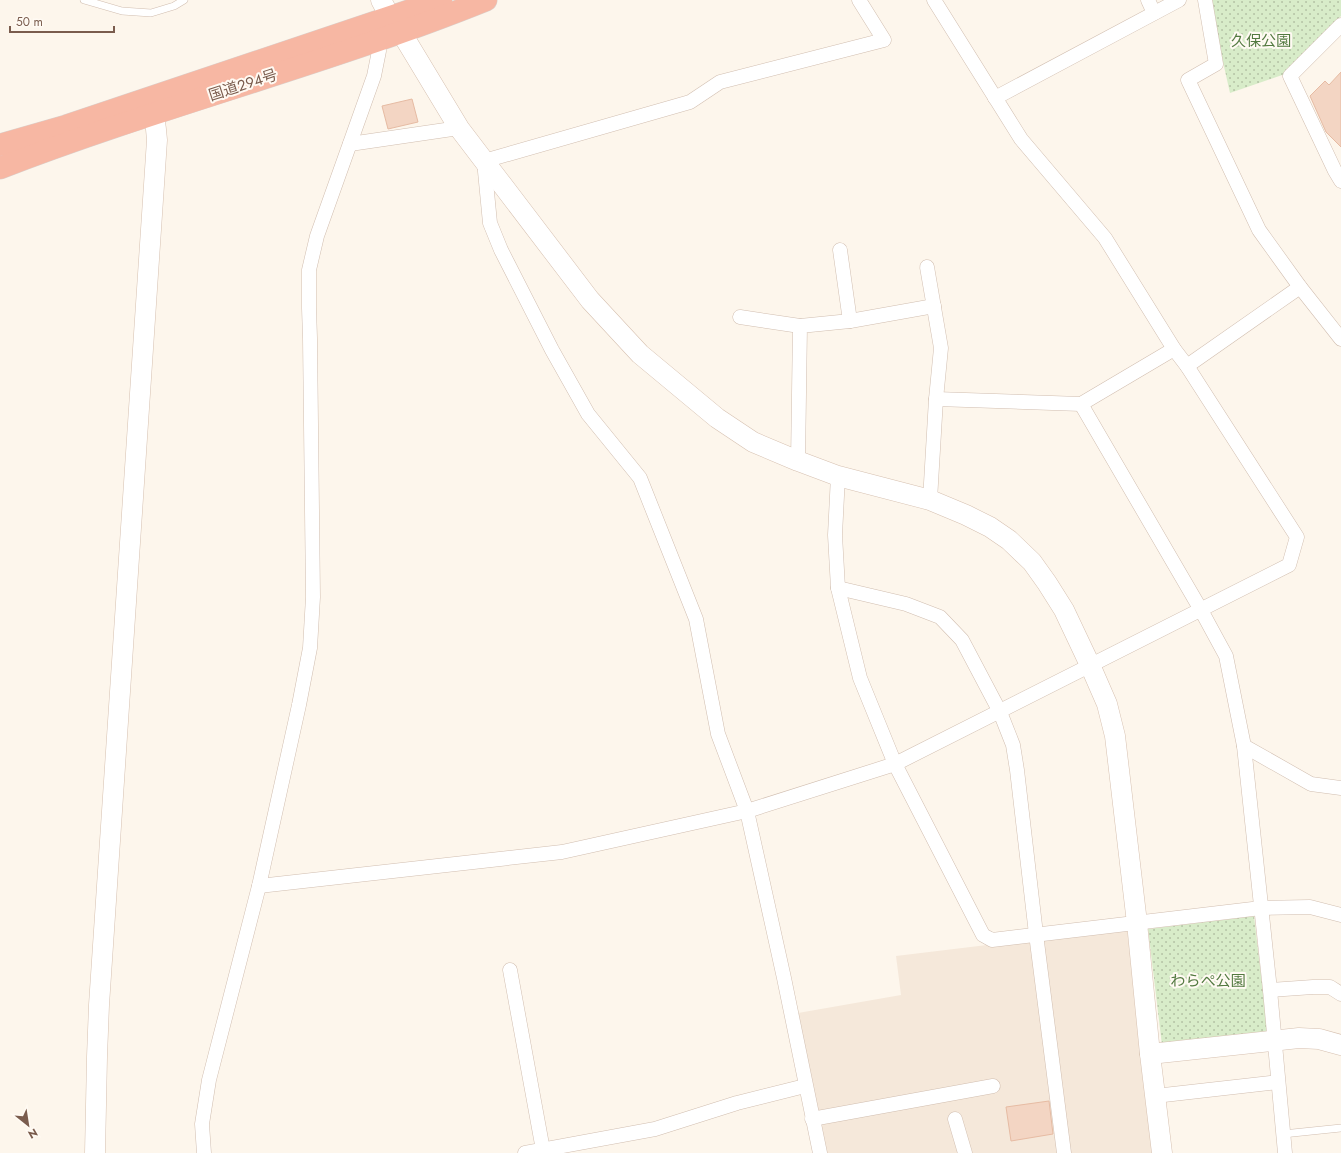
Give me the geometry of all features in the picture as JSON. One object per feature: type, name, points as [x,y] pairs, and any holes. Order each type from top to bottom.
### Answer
[{"type":"highway","name":"国道294号","points":[[0,168],[33,156],[152,106],[391,16],[486,0]]},
{"type":"highway","name":"国道294号","points":[[0,146],[66,126],[152,106],[377,40],[391,16]]},
{"type":"street","points":[[484,161],[690,102],[720,82],[884,40],[859,0]]},
{"type":"street","points":[[259,886],[562,852],[747,811],[895,764],[1289,565],[1297,537],[1187,366],[1174,349],[1105,238],[1021,139],[934,0]]},
{"type":"street","points":[[1148,0],[1154,13]]},
{"type":"street","points":[[995,98],[1179,0]]},
{"type":"street","points":[[1205,0],[1216,64],[1188,80],[1259,230],[1300,287],[1341,339]]},
{"type":"street","points":[[391,16],[459,128],[590,300],[640,354],[718,418],[753,442],[838,476],[930,500],[966,515],[990,527],[1009,540],[1032,562],[1064,610],[1107,704],[1115,736],[1138,923],[1150,1054],[1162,1153]]},
{"type":"street","points":[[1341,25],[1290,76],[1341,181]]},
{"type":"street","points":[[204,1153],[202,1124],[209,1080],[259,886],[310,648],[313,589],[309,270],[317,236],[374,76],[379,51],[377,40]]},
{"type":"street","points":[[95,1153],[98,1020],[157,140],[152,106]]},
{"type":"street","points":[[350,144],[459,128]]},
{"type":"street","points":[[484,161],[490,223],[501,250],[552,350],[588,414],[640,478],[696,619],[718,734],[747,811],[784,978],[820,1153]]},
{"type":"street","points":[[840,250],[850,321]]},
{"type":"street","points":[[927,267],[941,348],[936,399],[930,500]]},
{"type":"street","points":[[1187,366],[1300,287]]},
{"type":"street","points":[[740,317],[800,326],[850,321],[934,306]]},
{"type":"street","points":[[798,461],[800,326]]},
{"type":"street","points":[[936,399],[1081,404],[1174,349]]},
{"type":"street","points":[[1081,404],[1201,610],[1226,656],[1244,746],[1260,908],[1270,990],[1285,1153]]},
{"type":"street","points":[[838,476],[835,535],[838,588],[860,678],[895,764],[983,936],[992,940],[1260,908],[1310,907],[1341,915]]},
{"type":"street","points":[[838,588],[906,604],[940,617],[962,640],[1000,712],[1012,745],[1014,757],[1064,1153]]},
{"type":"street","points":[[1244,746],[1311,784],[1341,788]]},
{"type":"street","points":[[510,970],[543,1150]]},
{"type":"street","points":[[1270,990],[1313,987],[1330,988],[1341,994]]},
{"type":"street","points":[[1150,1054],[1274,1040],[1306,1038],[1319,1039],[1341,1045]]},
{"type":"street","points":[[1155,1096],[1278,1082]]},
{"type":"street","points":[[526,1153],[656,1129],[737,1103],[806,1086]]},
{"type":"street","points":[[812,1118],[993,1086]]},
{"type":"street","points":[[955,1119],[965,1153]]},
{"type":"lane","points":[[84,0],[122,11],[151,13],[174,6],[184,0]]},
{"type":"lane","points":[[1283,1134],[1341,1128]]},
{"type":"shaded area","points":[[1127,928],[1152,1153],[826,1153],[798,1013],[901,995],[896,956]]},
{"type":"green space","name":"久保公園","points":[[1209,0],[1341,0],[1341,16],[1285,74],[1230,93]]},
{"type":"green space","name":"わらぺ公園","points":[[1254,916],[1268,1033],[1162,1045],[1148,929]]},
{"type":"building","points":[[1341,72],[1341,147],[1326,132],[1310,96],[1325,81],[1329,85]]},
{"type":"building","points":[[412,99],[418,122],[388,129],[382,106]]},
{"type":"building","points":[[1049,1101],[1053,1134],[1011,1141],[1006,1107]]}]
